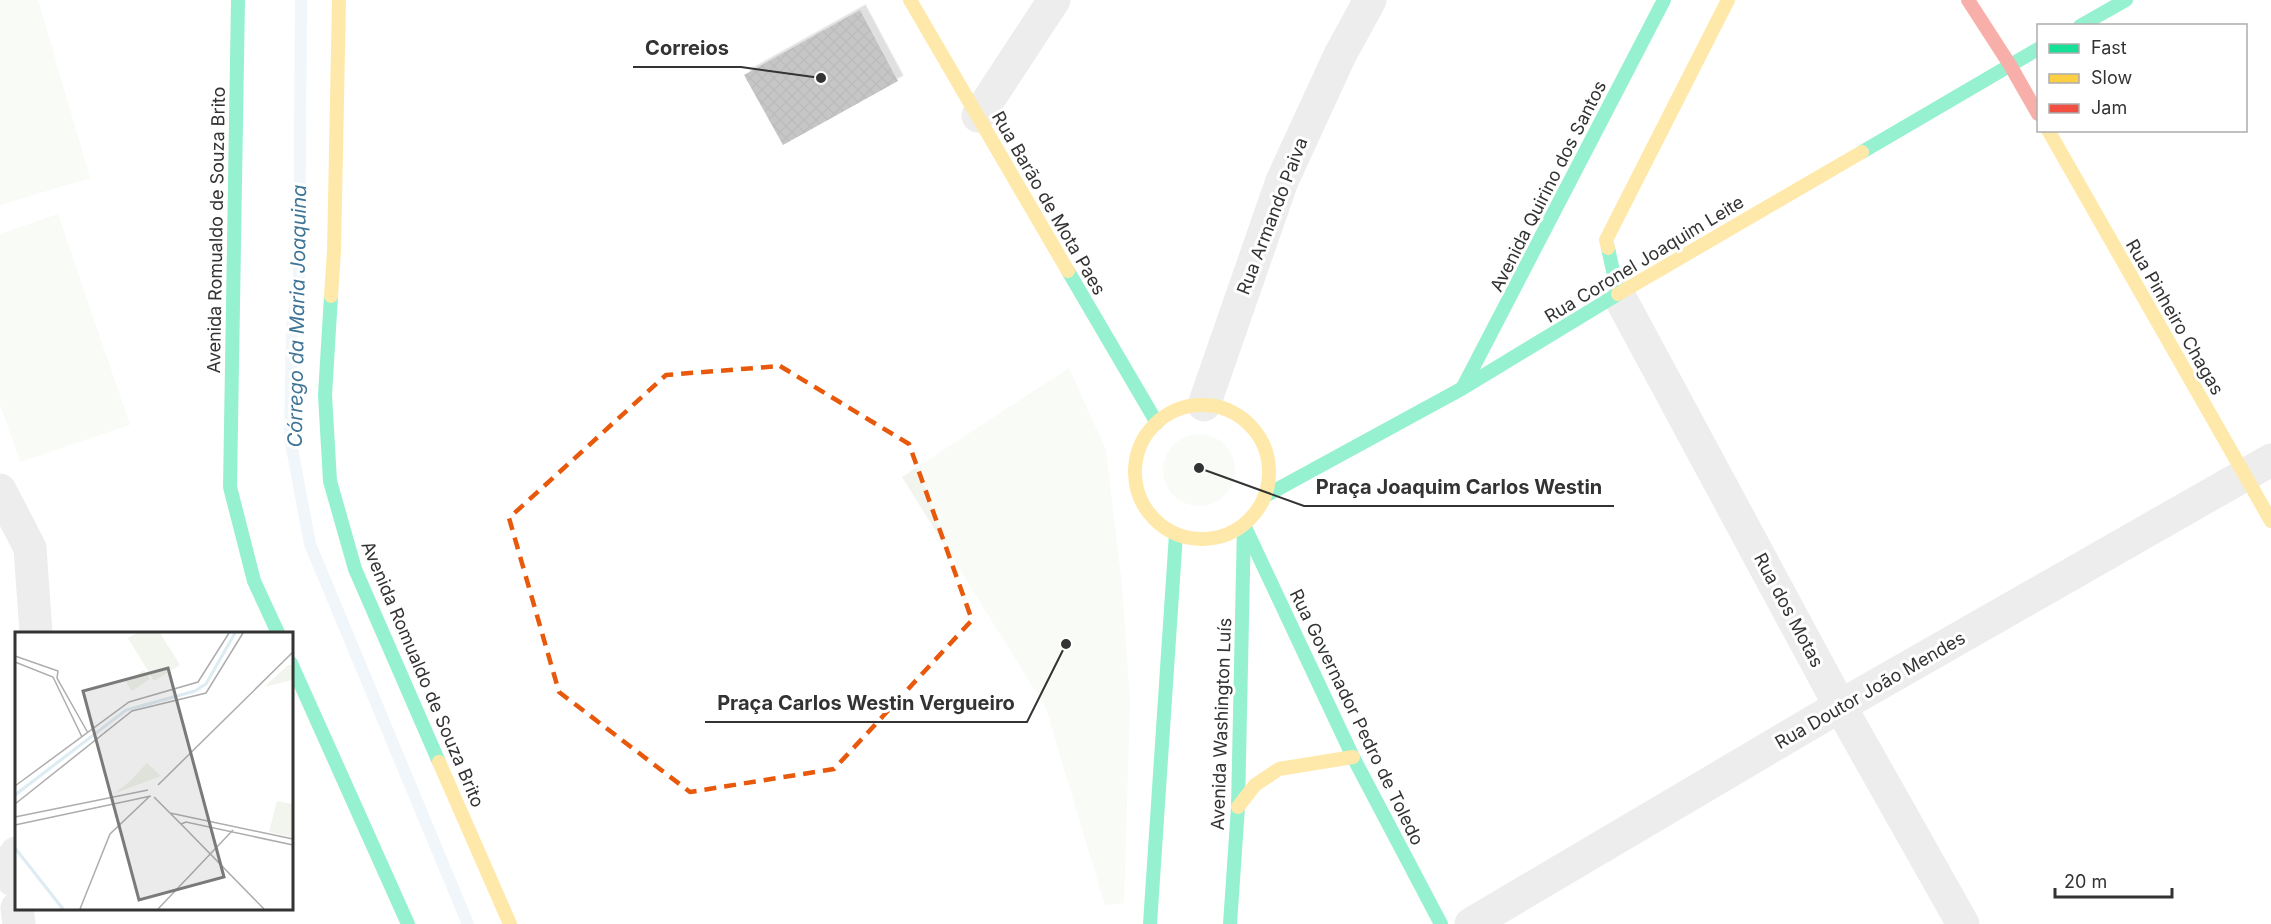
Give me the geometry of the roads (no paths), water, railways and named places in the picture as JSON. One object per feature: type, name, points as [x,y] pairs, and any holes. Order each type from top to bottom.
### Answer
[{"type":"main road","name":"Avenida Romualdo de Souza Brito","points":[[237,0],[230,487],[254,581],[278,632]]},
{"type":"main road","name":"Avenida Romualdo de Souza Brito","points":[[339,0],[334,251],[325,395],[330,481],[355,569],[510,924]]},
{"type":"main road","name":"Rua Barão de Mota Paes","points":[[910,0],[1157,423]]},
{"type":"main road","name":"Avenida Quirino dos Santos","points":[[1463,388],[1664,0]]},
{"type":"main road","points":[[1618,294],[1606,240],[1728,0]]},
{"type":"main road","points":[[1968,0],[2010,64],[2037,112]]},
{"type":"main road","points":[[2084,24],[2126,0]]},
{"type":"main road","name":"Rua Coronel Joaquim Leite","points":[[1265,496],[1463,388],[1618,294],[2037,50]]},
{"type":"main road","name":"Rua Pinheiro Chagas","points":[[2049,132],[2258,468],[2271,521]]},
{"type":"main road","points":[[1204,405],[1225,409],[1244,419],[1258,434],[1267,454],[1269,475],[1265,496],[1257,512],[1244,525],[1229,534],[1211,539],[1193,539],[1176,534],[1157,523],[1143,505],[1136,484],[1136,462],[1143,441],[1157,423],[1186,407],[1204,405]]},
{"type":"main road","name":"Rua Governador Pedro de Toledo","points":[[1244,525],[1353,757],[1441,924]]},
{"type":"main road","name":"Avenida Washington Luís","points":[[1230,924],[1238,807],[1244,525]]},
{"type":"main road","points":[[1150,924],[1176,534]]},
{"type":"main road","points":[[292,665],[408,924]]},
{"type":"main road","points":[[1238,807],[1255,785],[1279,769],[1353,757]]},
{"type":"street","points":[[978,116],[1054,0]]},
{"type":"street","name":"Rua Armando Paiva","points":[[1204,405],[1282,181],[1340,55],[1370,0]]},
{"type":"street","name":"Rua dos Motas","points":[[1618,294],[1840,706],[1963,924]]},
{"type":"street","name":"Rua Doutor João Mendes","points":[[1472,924],[1840,706],[2258,468]]},
{"type":"street","points":[[0,490],[30,548],[36,632]]},
{"type":"street","points":[[17,909],[19,924]]},
{"type":"waterway","name":"Córrego da Maria Joaquina","points":[[301,0],[299,282],[292,327],[290,438],[310,544],[468,924]]},
{"type":"place","name":"Correios","points":[[821,78]]},
{"type":"place","name":"Praça Joaquim Carlos Westin","points":[[1199,468]]},
{"type":"place","name":"Praça Carlos Westin Vergueiro","points":[[1066,644]]}]
